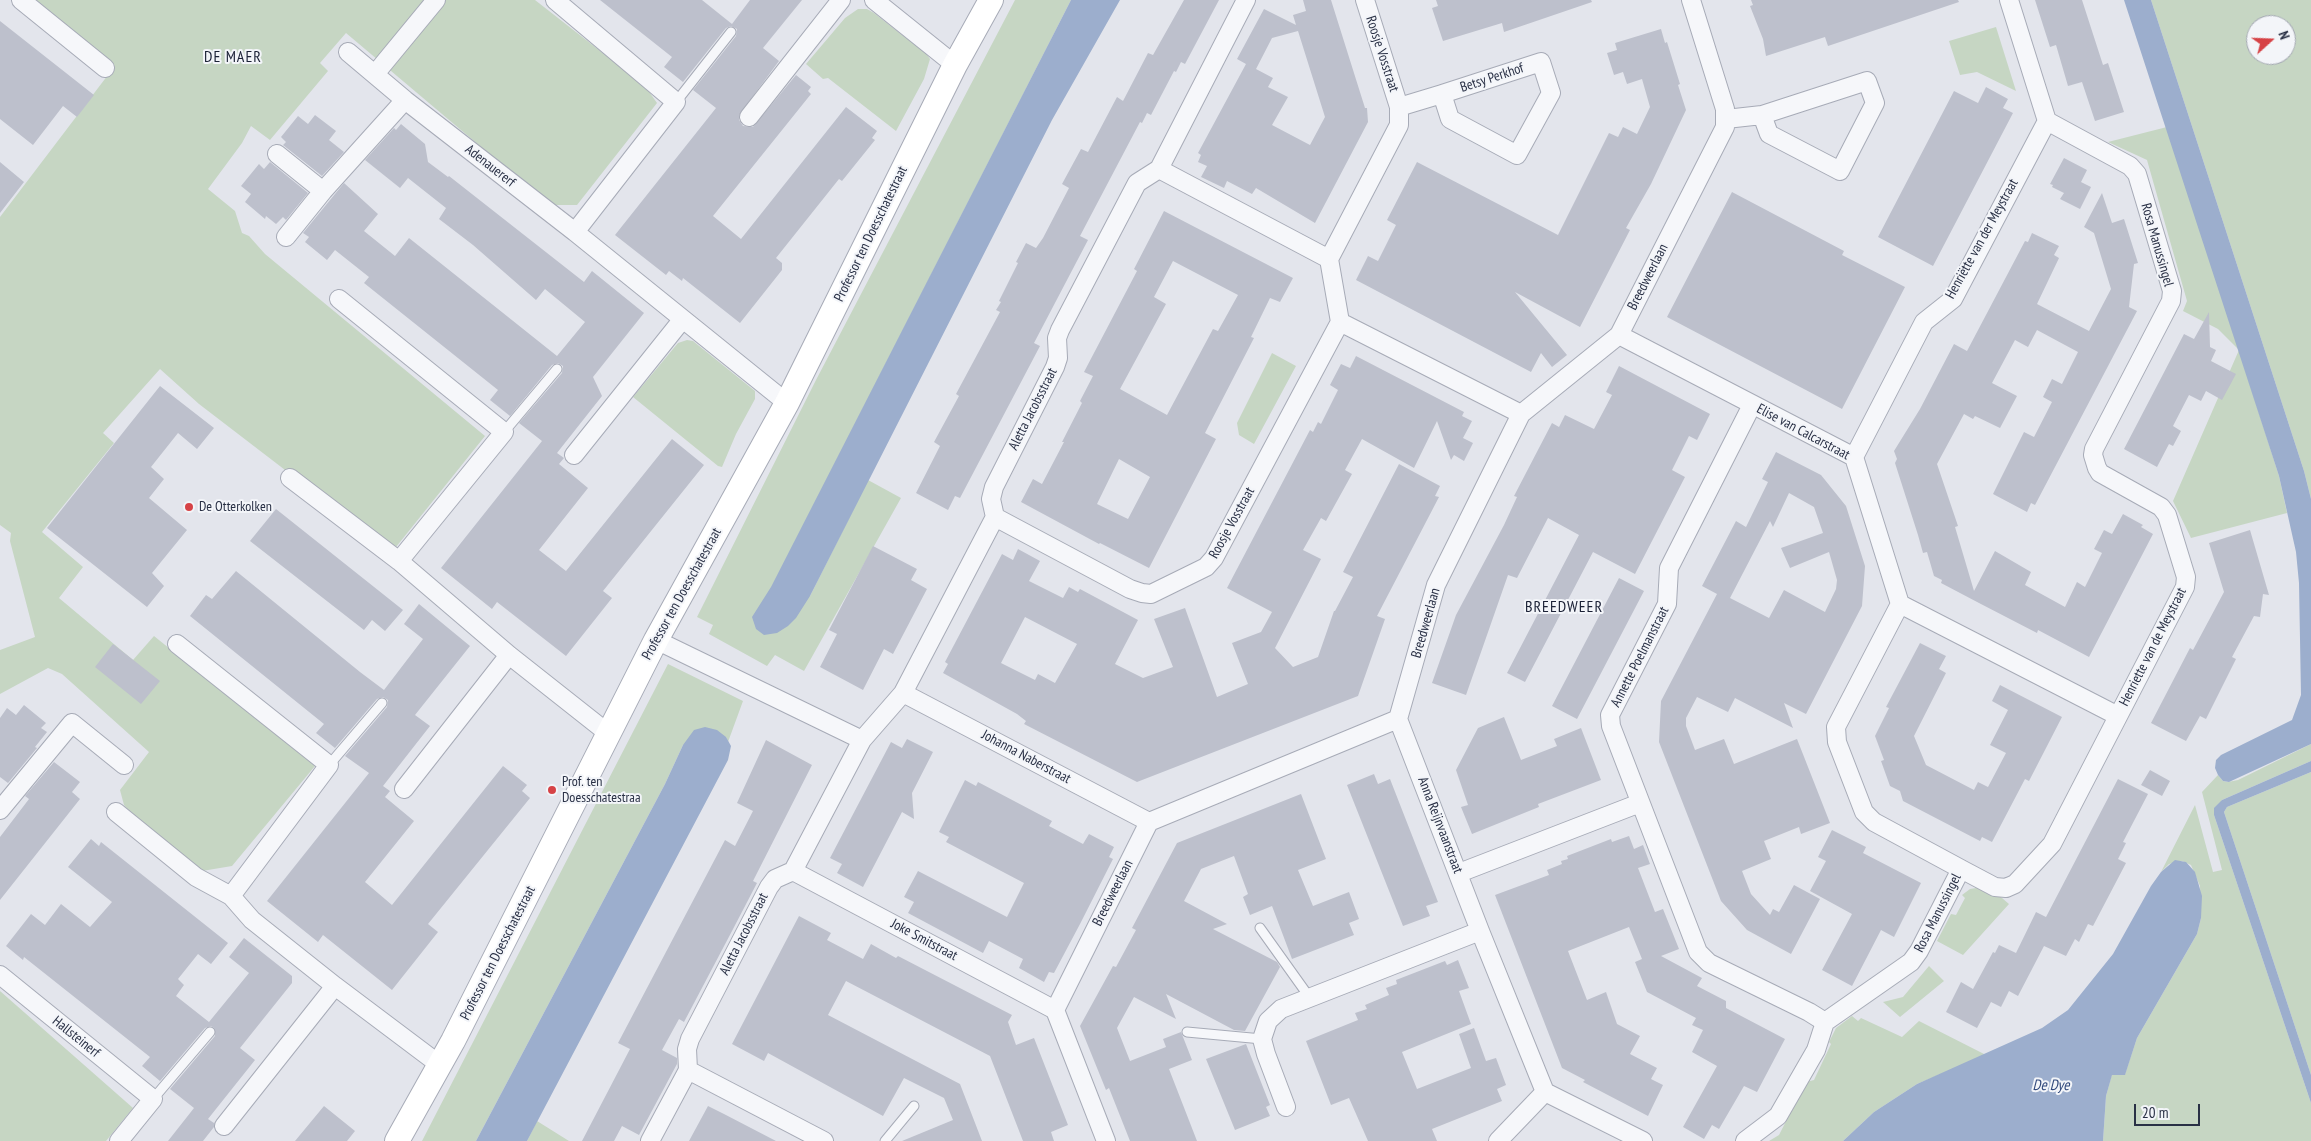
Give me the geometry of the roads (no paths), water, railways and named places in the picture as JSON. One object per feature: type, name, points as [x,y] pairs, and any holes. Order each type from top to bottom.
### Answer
[{"type":"street","points":[[20,0],[105,68]]},
{"type":"street","points":[[375,74],[436,0]]},
{"type":"street","points":[[555,0],[676,102],[575,232],[787,404]]},
{"type":"street","points":[[749,117],[841,0]]},
{"type":"street","points":[[874,0],[955,65]]},
{"type":"street","name":"Professor ten Doesschatestraat","points":[[397,1141],[440,1065],[656,640],[787,404],[955,65],[990,0]]},
{"type":"street","name":"Aletta Jacobsstraat","points":[[995,516],[991,499],[994,487],[1055,367],[1058,358],[1057,338],[1060,330],[1137,183],[1160,168],[1246,0]]},
{"type":"street","name":"Roosje Vosstraat","points":[[1329,259],[1399,125],[1399,107],[1365,0]]},
{"type":"street","points":[[1691,0],[1725,109],[1726,119],[1762,115],[1867,81],[1875,103],[1840,171],[1769,134],[1762,115]]},
{"type":"street","points":[[2009,0],[2047,121]]},
{"type":"street","name":"Adenauererf","points":[[348,52],[405,100],[575,232]]},
{"type":"street","name":"Betsy Perkhof","points":[[1541,62],[1551,93],[1517,155],[1450,120],[1442,94],[1541,62]]},
{"type":"street","name":"Roosje Vosstraat","points":[[1399,107],[1442,94]]},
{"type":"street","points":[[286,237],[323,191],[405,100]]},
{"type":"street","name":"Breedweerlaan","points":[[1398,719],[1436,584],[1521,414],[1618,335],[1725,127],[1726,119]]},
{"type":"street","name":"Henriëtte van der Meystraat","points":[[1854,457],[1924,322],[1953,299],[2047,121]]},
{"type":"street","name":"Rosa Manussingel","points":[[2047,121],[2130,166],[2136,174],[2172,291],[2171,301],[2094,449],[2093,455],[2100,473],[2161,507],[2167,515],[2186,577]]},
{"type":"street","points":[[277,154],[323,191]]},
{"type":"street","points":[[1160,168],[1329,259],[1340,322],[1521,414]]},
{"type":"street","points":[[339,299],[504,432],[399,562]]},
{"type":"street","points":[[574,455],[682,320]]},
{"type":"street","name":"Roosje Vosstraat","points":[[995,516],[1142,594],[1151,594],[1197,573],[1214,558],[1340,322]]},
{"type":"street","name":"Elise van Calcarstraat","points":[[1618,335],[1854,457],[1900,604]]},
{"type":"street","name":"Annette Poelmanstraat","points":[[1752,405],[1668,568],[1668,604],[1610,715],[1611,726],[1698,952],[1709,963],[1809,1012],[1825,1022]]},
{"type":"street","points":[[290,478],[399,562],[509,655],[609,734]]},
{"type":"street","points":[[793,871],[862,740],[903,693],[995,516]]},
{"type":"street","name":"Henriette van de Meystraat","points":[[2118,716],[2185,587],[2186,577]]},
{"type":"street","points":[[1961,869],[1874,822],[1864,812],[1836,742],[1836,727],[1900,604],[2118,716]]},
{"type":"street","points":[[656,640],[862,740]]},
{"type":"street","points":[[176,644],[330,765],[231,896]]},
{"type":"street","points":[[404,789],[509,655]]},
{"type":"street","name":"Johanna Naberstraat","points":[[903,693],[1149,822]]},
{"type":"street","name":"Rosa Manussingel","points":[[1825,1022],[1911,962],[1919,951],[1961,869],[1995,887],[2006,888],[2015,884],[2052,844],[2118,716]]},
{"type":"street","points":[[1149,822],[1398,719]]},
{"type":"street","name":"Anna Reijnvaanstraat","points":[[1398,719],[1459,873],[1480,932],[1545,1092]]},
{"type":"street","points":[[0,810],[72,723],[124,765]]},
{"type":"street","points":[[1459,873],[1640,803]]},
{"type":"street","points":[[116,812],[196,877],[231,896],[252,920],[335,986],[440,1065]]},
{"type":"street","name":"Breedweerlaan","points":[[1055,1010],[1149,822]]},
{"type":"street","name":"Aletta Jacobsstraat","points":[[650,1141],[688,1070],[687,1049],[690,1039],[769,887],[776,879],[793,871]]},
{"type":"street","name":"Joke Smitstraat","points":[[793,871],[1055,1010]]},
{"type":"street","points":[[1286,1107],[1262,1039],[1268,1021],[1281,1009],[1480,932]]},
{"type":"street","name":"Hallsteinerf","points":[[0,975],[153,1099]]},
{"type":"street","points":[[224,1126],[335,986]]},
{"type":"street","points":[[1055,1010],[1106,1141]]},
{"type":"street","points":[[1745,1141],[1778,1116],[1816,1050],[1825,1022]]},
{"type":"street","points":[[688,1070],[824,1141]]},
{"type":"street","points":[[1498,1141],[1545,1092],[1643,1141]]},
{"type":"street","points":[[119,1141],[153,1099]]},
{"type":"lane","points":[[676,102],[731,32]]},
{"type":"lane","points":[[504,432],[557,369]]},
{"type":"lane","points":[[330,765],[382,703]]},
{"type":"lane","points":[[1260,928],[1310,998]]},
{"type":"lane","points":[[153,1099],[210,1032]]},
{"type":"lane","points":[[1187,1032],[1262,1039]]},
{"type":"lane","points":[[884,1141],[914,1106]]},
{"type":"water","points":[[1071,0],[1120,0],[1052,120],[810,596],[796,618],[788,626],[777,633],[764,635],[756,629],[752,617],[771,587]]},
{"type":"water","points":[[2124,0],[2151,0],[2304,471],[2311,499],[2311,744],[2229,782],[2223,781],[2218,775],[2215,768],[2216,760],[2221,755],[2292,720],[2301,695],[2299,583],[2296,552],[2279,476]]},
{"type":"water","points":[[705,727],[717,730],[726,737],[731,746],[728,760],[527,1141],[476,1141],[665,784],[683,745],[694,730]]},
{"type":"water","points":[[2311,761],[2311,772],[2227,807],[2224,812],[2311,1075],[2311,1103],[2214,815],[2214,808],[2222,800]]},
{"type":"water","name":"De Dye","points":[[2175,860],[2186,862],[2195,872],[2202,896],[2201,918],[2197,934],[2137,1038],[2125,1075],[2112,1075],[2106,1096],[2103,1141],[1843,1141],[1874,1112],[1917,1084],[2042,1028],[2068,1010],[2113,954],[2151,886],[2161,872]]},
{"type":"place","name":"De Otterkolken","points":[[189,507]]},
{"type":"place","name":"Prof. ten Doesschatestraa","points":[[552,790]]},
{"type":"district","name":"DE MAER","points":[[233,57]]},
{"type":"district","name":"BREEDWEER","points":[[1564,607]]}]
